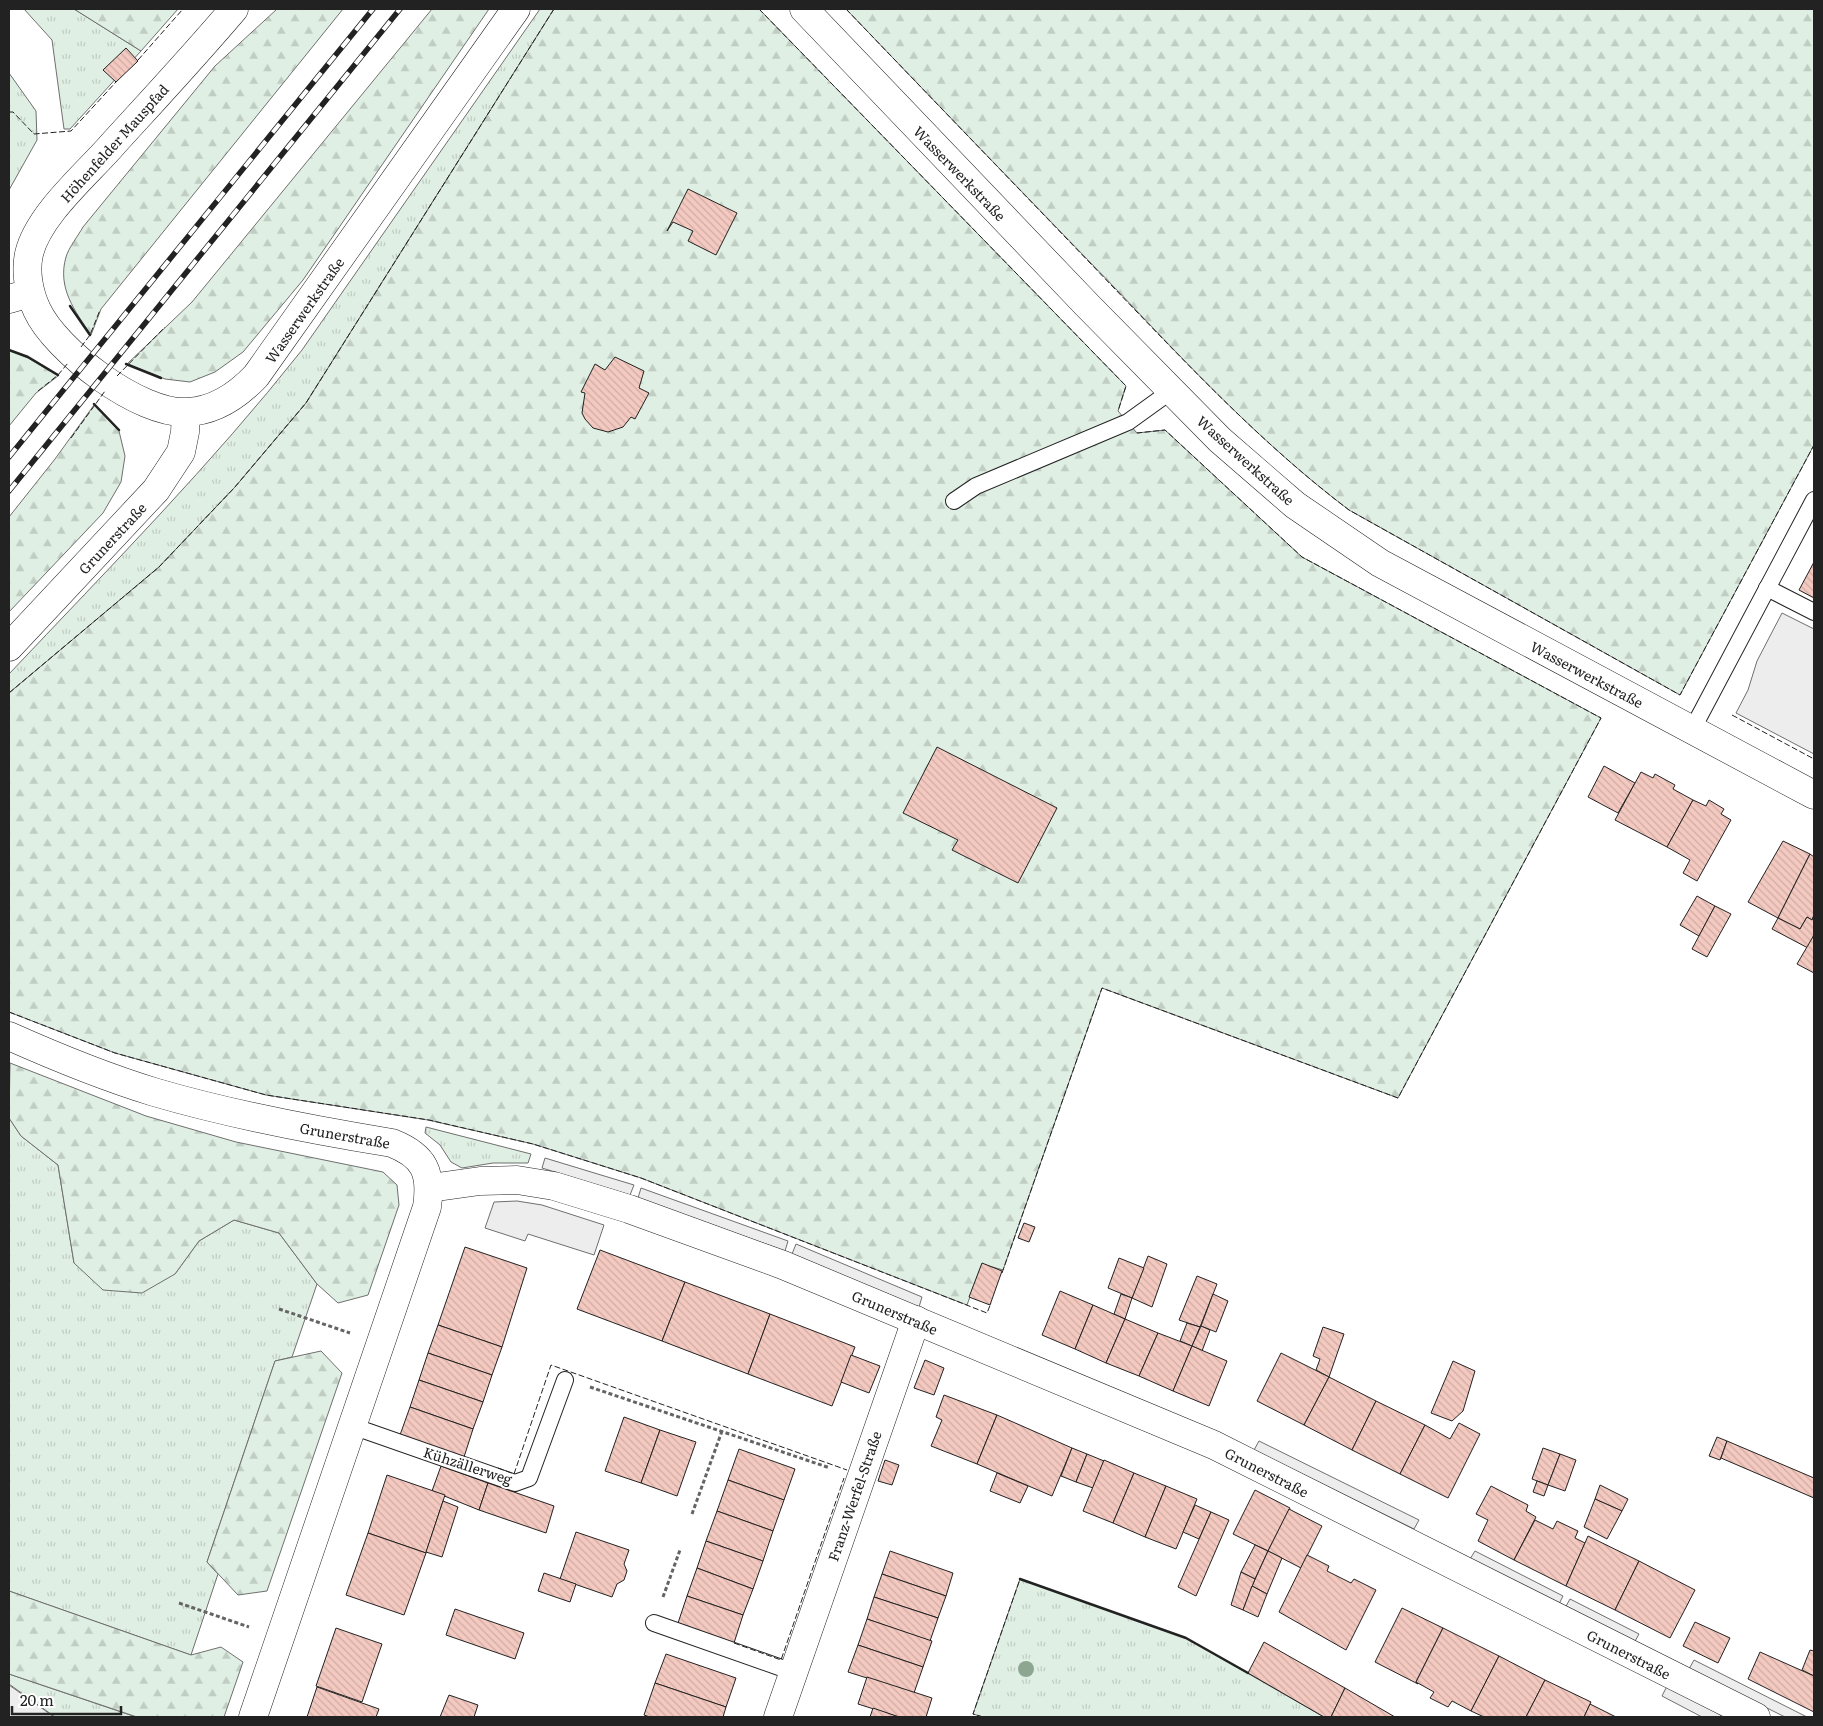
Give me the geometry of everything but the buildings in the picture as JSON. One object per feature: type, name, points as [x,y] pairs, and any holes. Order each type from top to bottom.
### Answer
[{"type":"street","name":"Höhenfelder Mauspfad","points":[[20,296],[28,272],[29,255],[35,237],[45,221],[234,9]]},
{"type":"street","name":"Wasserwerkstraße","points":[[20,296],[57,339],[115,387],[147,404],[166,410],[186,413],[216,406],[245,388],[256,376],[516,9]]},
{"type":"street","name":"Wasserwerkstraße","points":[[804,9],[1171,391],[1257,474],[1337,535],[1380,563],[1814,795]]},
{"type":"street","name":"Grunerstraße","points":[[9,647],[156,490],[181,452],[186,432],[186,413]]},
{"type":"street","name":"Grunerstraße","points":[[9,1036],[71,1063],[154,1092],[242,1116],[392,1143],[408,1149],[420,1160],[427,1173],[430,1188],[480,1181],[517,1180],[554,1186],[629,1208],[783,1265],[1214,1445],[1756,1717]]},
{"type":"street","points":[[253,1717],[427,1207],[430,1188]]},
{"type":"street","name":"Franz-Werfel-Straße","points":[[778,1717],[859,1479],[916,1320]]},
{"type":"lane","points":[[954,501],[976,486],[1128,422],[1171,391]]},
{"type":"lane","points":[[1692,730],[1814,500]]},
{"type":"lane","points":[[1767,588],[1814,612]]},
{"type":"lane","name":"Kühzällerweg","points":[[352,1426],[514,1483],[528,1478],[565,1380]]},
{"type":"lane","points":[[654,1623],[793,1672]]},
{"type":"path","points":[[279,1309],[381,1344]]},
{"type":"path","points":[[565,1380],[615,1394],[859,1479]]},
{"type":"path","points":[[692,1514],[722,1431]]},
{"type":"path","points":[[654,1623],[680,1550]]},
{"type":"path","points":[[179,1603],[280,1638]]},
{"type":"green space","points":[[24,9],[74,9],[141,51],[70,129],[64,129],[52,40]]},
{"type":"green space","points":[[74,9],[178,9],[141,51]]},
{"type":"green space","points":[[277,9],[343,9],[101,309],[91,335],[69,299],[66,289],[64,268],[71,245],[83,227],[215,66]]},
{"type":"green space","points":[[432,9],[489,9],[303,280],[243,352],[215,372],[190,382],[165,379],[127,364],[192,302]]},
{"type":"green space","points":[[540,9],[554,9],[306,403],[235,487],[159,567],[9,693],[9,674],[196,475],[302,350]]},
{"type":"green space","points":[[554,9],[759,9],[1126,386],[1118,411],[1137,433],[1165,430],[1302,557],[1601,718],[1398,1098],[1102,988],[1003,1270],[982,1264],[967,1305],[641,1178],[533,1144],[428,1120],[266,1095],[115,1053],[9,1012],[9,693],[159,567],[235,487],[306,403]]},
{"type":"green space","points":[[846,9],[1814,9],[1814,445],[1680,695],[1349,510],[1317,485],[1257,432],[1200,376]]},
{"type":"green space","points":[[9,73],[36,111],[37,140],[9,190]]},
{"type":"green space","points":[[9,350],[28,358],[58,376],[36,393],[9,426]]},
{"type":"green space","points":[[94,405],[119,431],[125,456],[121,482],[103,513],[9,612],[9,517],[55,459]]},
{"type":"green space","points":[[10,1063],[146,1116],[236,1142],[383,1172],[397,1185],[399,1205],[368,1295],[338,1303],[317,1284],[279,1233],[234,1220],[199,1241],[175,1274],[142,1293],[103,1290],[74,1263],[58,1165],[21,1136],[9,1118]]},
{"type":"green space","points":[[9,1118],[21,1136],[58,1165],[74,1263],[175,1274],[199,1241],[234,1220],[279,1233],[317,1284],[292,1357],[275,1361],[207,1562],[218,1574],[191,1655],[9,1591]]},
{"type":"green space","points":[[426,1127],[531,1154],[528,1163],[493,1163],[462,1168],[451,1162],[440,1145],[425,1133]]},
{"type":"green space","points":[[321,1351],[342,1373],[267,1591],[238,1595],[207,1562],[275,1361]]},
{"type":"green space","points":[[1020,1579],[1186,1638],[1324,1717],[983,1717],[973,1714]]},
{"type":"green space","points":[[9,1591],[191,1655],[221,1647],[243,1662],[224,1717],[137,1717],[9,1674]]},
{"type":"green space","points":[[9,1674],[136,1717],[55,1717],[9,1684]]},
{"type":"shaded area","points":[[1782,613],[1814,629],[1814,754],[1736,713],[1748,690],[1757,661]]},
{"type":"shaded area","points":[[545,1158],[634,1185],[630,1195],[542,1168]]},
{"type":"shaded area","points":[[641,1188],[788,1241],[785,1251],[638,1198]]},
{"type":"shaded area","points":[[517,1201],[542,1205],[604,1225],[594,1255],[528,1234],[525,1241],[485,1228],[494,1202]]},
{"type":"shaded area","points":[[796,1244],[922,1297],[919,1307],[792,1254]]},
{"type":"shaded area","points":[[1259,1441],[1419,1520],[1414,1529],[1254,1450]]},
{"type":"shaded area","points":[[1475,1551],[1563,1596],[1559,1604],[1470,1559]]},
{"type":"shaded area","points":[[1570,1599],[1639,1634],[1634,1643],[1565,1608]]},
{"type":"shaded area","points":[[1694,1660],[1807,1717],[1785,1717],[1689,1669]]},
{"type":"shaded area","points":[[9,1685],[43,1709],[54,1717],[9,1717]]},
{"type":"shaded area","points":[[1667,1686],[1721,1715],[1720,1717],[1702,1717],[1662,1696]]},
{"type":"railway","points":[[9,457],[373,9]]},
{"type":"railway","points":[[9,491],[400,9]]},
{"type":"fence","points":[[138,60],[183,9]]},
{"type":"fence","points":[[9,693],[159,567],[235,487],[306,403],[554,9]]},
{"type":"fence","points":[[759,9],[1126,386],[1118,411]]},
{"type":"fence","points":[[846,9],[1226,403],[1317,485],[1349,510],[1680,695],[1814,445]]},
{"type":"fence","points":[[9,112],[13,112],[34,134],[71,131],[116,82]]},
{"type":"fence","points":[[81,347],[90,335],[100,310]]},
{"type":"fence","points":[[117,376],[165,327]]},
{"type":"fence","points":[[38,391],[58,375],[68,363]]},
{"type":"fence","points":[[71,438],[105,391]]},
{"type":"fence","points":[[1002,1273],[1102,988],[1398,1098],[1601,718],[1302,557],[1165,430],[1137,433]]},
{"type":"fence","points":[[1732,715],[1814,759]]},
{"type":"fence","points":[[9,1012],[115,1053],[266,1095],[429,1120],[533,1144],[641,1178],[987,1313],[991,1303]]},
{"type":"fence","points":[[498,1468],[514,1474],[551,1365],[847,1470]]},
{"type":"fence","points":[[734,1643],[781,1660],[844,1478]]},
{"type":"fence","points":[[983,1717],[973,1714],[1020,1579]]},
{"type":"wall","points":[[70,306],[90,335]]},
{"type":"wall","points":[[9,350],[28,357],[58,375]]},
{"type":"wall","points":[[126,364],[161,378]]},
{"type":"wall","points":[[94,404],[119,430]]},
{"type":"wall","points":[[1020,1579],[1186,1638],[1248,1673]]}]
